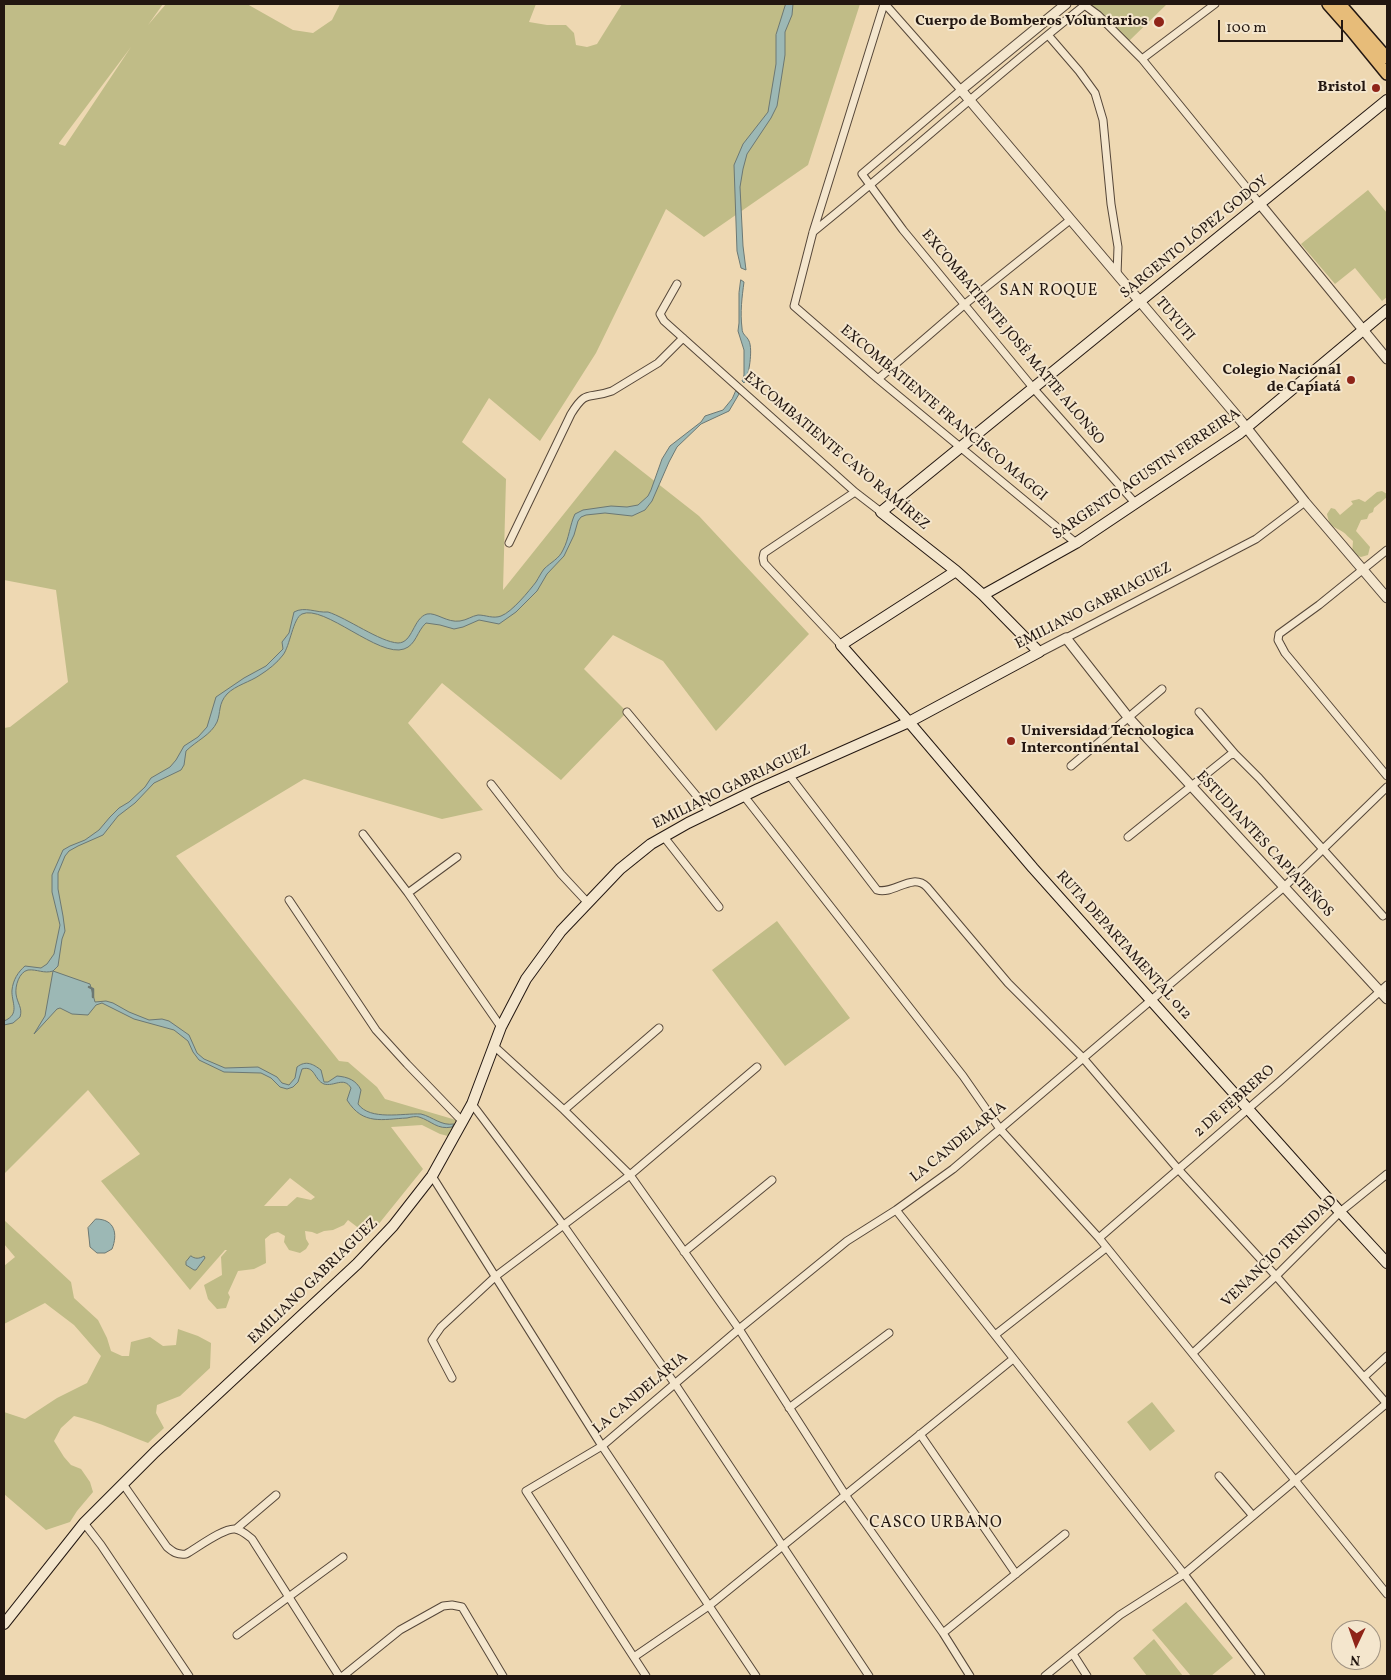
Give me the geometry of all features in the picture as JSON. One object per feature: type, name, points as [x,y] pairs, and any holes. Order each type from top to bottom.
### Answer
[{"type":"highway","points":[[1328,4],[1387,74]]},
{"type":"highway","points":[[1340,4],[1387,58]]},
{"type":"main road","name":"SARGENTO LÓPEZ GODOY","points":[[881,512],[1387,100]]},
{"type":"main road","name":"SARGENTO AGUSTIN FERREIRA","points":[[983,595],[1076,543],[1247,428],[1387,310]]},
{"type":"main road","name":"EXCOMBATIENTE CAYO RAMÍREZ","points":[[881,512],[956,571],[983,595],[1039,652]]},
{"type":"main road","points":[[841,645],[956,571]]},
{"type":"main road","name":"RUTA DEPARTAMENTAL 012","points":[[841,645],[1033,868],[1387,1263]]},
{"type":"main road","name":"EMILIANO GABRIAGUEZ","points":[[4,1624],[84,1523],[154,1452],[357,1264],[394,1226],[432,1176],[472,1104],[501,1026],[526,979],[561,931],[620,869],[651,844],[710,812],[909,722],[1039,652]]},
{"type":"street","points":[[884,4],[961,90]]},
{"type":"street","points":[[814,232],[884,4]]},
{"type":"street","points":[[872,185],[862,174],[1066,4]]},
{"type":"street","points":[[1142,59],[1215,4]]},
{"type":"street","points":[[814,232],[1084,5],[1098,15],[1142,59],[1387,359]]},
{"type":"street","points":[[1048,34],[1095,93],[1103,120],[1111,204],[1118,247],[1118,275]]},
{"type":"street","name":"TUYUTI","points":[[961,90],[1247,428],[1305,502],[1387,598]]},
{"type":"street","name":"EXCOMBATIENTE JOSÉ MATTE ALONSO","points":[[872,185],[903,230],[1034,389],[1136,504]]},
{"type":"street","points":[[878,379],[965,304],[1070,220]]},
{"type":"street","name":"EXCOMBATIENTE FRANCISCO MAGGI","points":[[814,232],[794,306],[878,379],[1076,543]]},
{"type":"street","name":"EXCOMBATIENTE CAYO RAMÍREZ","points":[[677,284],[660,314],[664,321],[855,492],[881,512]]},
{"type":"street","points":[[509,543],[578,402],[582,398],[612,391],[658,363],[683,338]]},
{"type":"street","points":[[841,645],[764,563],[763,558],[764,553],[855,492]]},
{"type":"street","name":"EMILIANO GABRIAGUEZ","points":[[1039,652],[1256,540],[1305,502]]},
{"type":"street","points":[[1387,550],[1279,634],[1278,640],[1285,653],[1387,776]]},
{"type":"street","name":"ESTUDIANTES CAPIATEÑOS","points":[[1066,638],[1128,717],[1387,999]]},
{"type":"street","points":[[1071,766],[1162,689]]},
{"type":"street","points":[[627,712],[710,812]]},
{"type":"street","points":[[1199,712],[1383,916]]},
{"type":"street","points":[[1128,837],[1230,755],[1235,754]]},
{"type":"street","points":[[789,775],[877,890],[887,892],[912,882],[923,883],[1008,982],[1083,1058],[1178,1169],[1276,1276],[1387,1404],[1184,1574],[1120,1615],[1045,1676]]},
{"type":"street","points":[[491,784],[561,874],[588,903]]},
{"type":"street","name":"LA CANDELARIA","points":[[634,1657],[526,1491],[602,1446],[739,1329],[847,1241],[896,1210],[953,1169],[1284,887],[1387,788]]},
{"type":"street","points":[[744,796],[956,1068],[1000,1129],[1099,1238],[1387,1594]]},
{"type":"street","points":[[363,834],[408,893],[501,1026]]},
{"type":"street","points":[[664,837],[719,907]]},
{"type":"street","points":[[408,893],[457,857]]},
{"type":"street","points":[[289,900],[376,1030],[406,1064],[462,1121]]},
{"type":"street","name":"2 DE FEBRERO","points":[[1099,1238],[1387,985]]},
{"type":"street","points":[[564,1110],[659,1028]]},
{"type":"street","points":[[494,1046],[564,1110],[630,1175],[739,1329],[846,1496],[943,1633],[970,1676]]},
{"type":"street","points":[[452,1378],[432,1340],[441,1327],[496,1276],[630,1175],[757,1067]]},
{"type":"street","points":[[472,1104],[564,1226],[674,1384],[869,1676]]},
{"type":"street","name":"VENANCIO TRINIDAD","points":[[1193,1353],[1276,1276],[1340,1212],[1387,1174]]},
{"type":"street","points":[[432,1176],[602,1446],[756,1676]]},
{"type":"street","points":[[684,1252],[772,1180]]},
{"type":"street","points":[[896,1210],[1184,1574],[1261,1676]]},
{"type":"street","points":[[995,1335],[1106,1248]]},
{"type":"street","points":[[789,1408],[889,1333]]},
{"type":"street","points":[[1364,1377],[1387,1356]]},
{"type":"street","points":[[646,1676],[634,1657],[710,1605],[1013,1359]]},
{"type":"street","points":[[920,1434],[1016,1574]]},
{"type":"street","points":[[1219,1476],[1253,1516]]},
{"type":"street","points":[[123,1484],[167,1547],[174,1553],[186,1554],[227,1530],[236,1529],[252,1539],[341,1676],[400,1630],[443,1606],[452,1604],[462,1607],[503,1676]]},
{"type":"street","points":[[236,1529],[276,1495]]},
{"type":"street","points":[[84,1523],[189,1676]]},
{"type":"street","points":[[943,1633],[1065,1534]]},
{"type":"street","points":[[238,1635],[343,1557]]},
{"type":"street","points":[[1073,1654],[1087,1676]]},
{"type":"shaded area","points":[[4,4],[163,4],[148,25],[166,4],[247,4],[293,30],[313,33],[332,20],[340,4],[536,4],[529,22],[547,25],[566,25],[574,33],[576,45],[587,47],[597,44],[622,4],[860,4],[808,165],[704,237],[666,209],[596,353],[540,441],[489,398],[462,442],[506,479],[503,590],[615,450],[699,516],[809,634],[716,731],[663,661],[613,635],[584,669],[627,712],[561,780],[442,683],[408,723],[483,810],[442,819],[304,779],[176,856],[339,1061],[348,1062],[377,1087],[385,1099],[456,1120],[448,1136],[422,1125],[391,1127],[423,1169],[369,1236],[348,1220],[344,1225],[333,1230],[317,1234],[305,1231],[309,1244],[300,1253],[289,1250],[284,1242],[285,1236],[278,1232],[271,1234],[265,1239],[266,1263],[254,1269],[238,1271],[228,1293],[230,1297],[226,1308],[217,1309],[208,1299],[204,1285],[222,1275],[221,1257],[227,1250],[190,1290],[101,1181],[140,1154],[88,1090],[4,1174],[4,728],[10,727],[68,682],[56,590],[4,580]],"holes":[[[131,47],[65,146],[59,144],[59,143]],[[290,1178],[315,1197],[311,1200],[297,1197],[287,1206],[264,1206]]]},
{"type":"shaded area","points":[[1086,4],[1167,4],[1129,41]]},
{"type":"shaded area","points":[[1368,190],[1387,213],[1387,297],[1382,301],[1355,268],[1335,284],[1301,244]]},
{"type":"shaded area","points":[[1382,491],[1387,494],[1387,497],[1374,508],[1367,519],[1361,520],[1356,531],[1370,547],[1368,555],[1361,557],[1352,554],[1353,541],[1343,532],[1332,526],[1327,514],[1331,508],[1335,509],[1340,515],[1353,504],[1351,501],[1359,499],[1365,502],[1377,492]]},
{"type":"shaded area","points":[[777,921],[850,1018],[785,1066],[712,970]]},
{"type":"shaded area","points":[[4,1220],[71,1282],[74,1298],[98,1320],[111,1351],[122,1356],[129,1356],[131,1342],[150,1337],[163,1346],[176,1345],[178,1329],[211,1343],[210,1368],[180,1396],[157,1405],[156,1413],[164,1428],[148,1443],[74,1416],[61,1428],[54,1441],[71,1465],[81,1469],[90,1482],[93,1492],[70,1522],[46,1530],[4,1494],[4,1412],[25,1419],[57,1398],[87,1383],[101,1356],[74,1325],[45,1303],[4,1324],[4,1266],[15,1257],[4,1244]]},
{"type":"shaded area","points":[[1152,1402],[1175,1431],[1150,1451],[1127,1422]]},
{"type":"shaded area","points":[[1186,1602],[1233,1658],[1211,1676],[1191,1676],[1152,1630]]},
{"type":"shaded area","points":[[1154,1639],[1183,1676],[1147,1676],[1133,1658]]},
{"type":"water","points":[[786,4],[793,4],[792,15],[785,32],[785,55],[777,106],[747,154],[740,187],[746,270],[741,268],[737,251],[734,165],[743,144],[768,112],[776,64],[776,35]]},
{"type":"water","points":[[741,280],[744,282],[741,310],[742,330],[749,341],[751,350],[749,369],[744,383],[742,381],[744,375],[744,350],[738,331]]},
{"type":"water","points":[[736,391],[739,394],[729,411],[701,424],[677,447],[652,501],[645,510],[632,516],[605,513],[581,517],[564,556],[547,574],[537,591],[516,612],[499,624],[479,620],[454,629],[426,623],[408,647],[393,650],[381,646],[324,617],[312,613],[302,614],[296,621],[283,655],[275,664],[227,694],[222,701],[214,727],[186,751],[184,765],[181,770],[154,783],[135,803],[118,816],[103,835],[78,846],[69,851],[65,856],[58,873],[58,889],[65,931],[58,966],[53,971],[28,970],[22,973],[17,983],[16,991],[21,1011],[20,1017],[13,1023],[4,1025],[4,1021],[14,1011],[12,990],[13,983],[18,974],[25,966],[41,968],[47,964],[54,954],[60,925],[52,892],[52,875],[63,850],[85,840],[99,830],[119,808],[129,802],[145,787],[151,778],[170,767],[184,746],[198,737],[207,727],[216,697],[266,666],[283,649],[282,642],[289,633],[294,612],[306,610],[328,612],[382,639],[398,643],[407,639],[422,616],[427,614],[455,621],[478,615],[501,616],[520,601],[544,569],[561,553],[567,541],[575,514],[583,510],[611,506],[627,507],[638,505],[648,496],[662,459],[670,446],[701,422],[705,416],[723,410]]},
{"type":"water","points":[[53,971],[90,984],[95,1002],[106,1001],[113,1003],[149,1020],[162,1019],[169,1021],[189,1035],[197,1053],[204,1059],[225,1068],[258,1067],[277,1077],[282,1083],[289,1085],[295,1078],[297,1067],[309,1064],[321,1070],[324,1082],[328,1082],[337,1076],[354,1081],[361,1090],[358,1104],[370,1113],[387,1115],[421,1114],[441,1123],[454,1124],[452,1127],[447,1128],[416,1117],[382,1120],[367,1117],[360,1114],[347,1100],[351,1088],[348,1085],[342,1082],[324,1084],[310,1069],[306,1068],[302,1069],[298,1082],[293,1087],[287,1089],[280,1087],[271,1078],[261,1073],[224,1072],[199,1060],[188,1041],[174,1030],[134,1019],[102,1003],[96,1005],[88,1015],[72,1014],[60,1008],[57,1009],[34,1034],[45,1016]]},
{"type":"water","points":[[96,1219],[107,1222],[115,1233],[112,1249],[105,1253],[97,1253],[90,1247],[88,1228]]},
{"type":"water","points":[[191,1256],[200,1258],[204,1256],[205,1258],[196,1270],[186,1265]]},
{"type":"waterway","points":[[89,987],[93,989],[93,997]]},
{"type":"place","name":"Cuerpo de Bomberos Voluntarios","points":[[1159,22]]},
{"type":"place","name":"Bristol","points":[[1376,88]]},
{"type":"place","name":"Colegio Nacional de Capiatá","points":[[1351,380]]},
{"type":"place","name":"Universidad Tecnologica Intercontinental","points":[[1011,741]]},
{"type":"district","name":"SAN ROQUE","points":[[1049,292]]},
{"type":"district","name":"CASCO URBANO","points":[[936,1524]]}]
